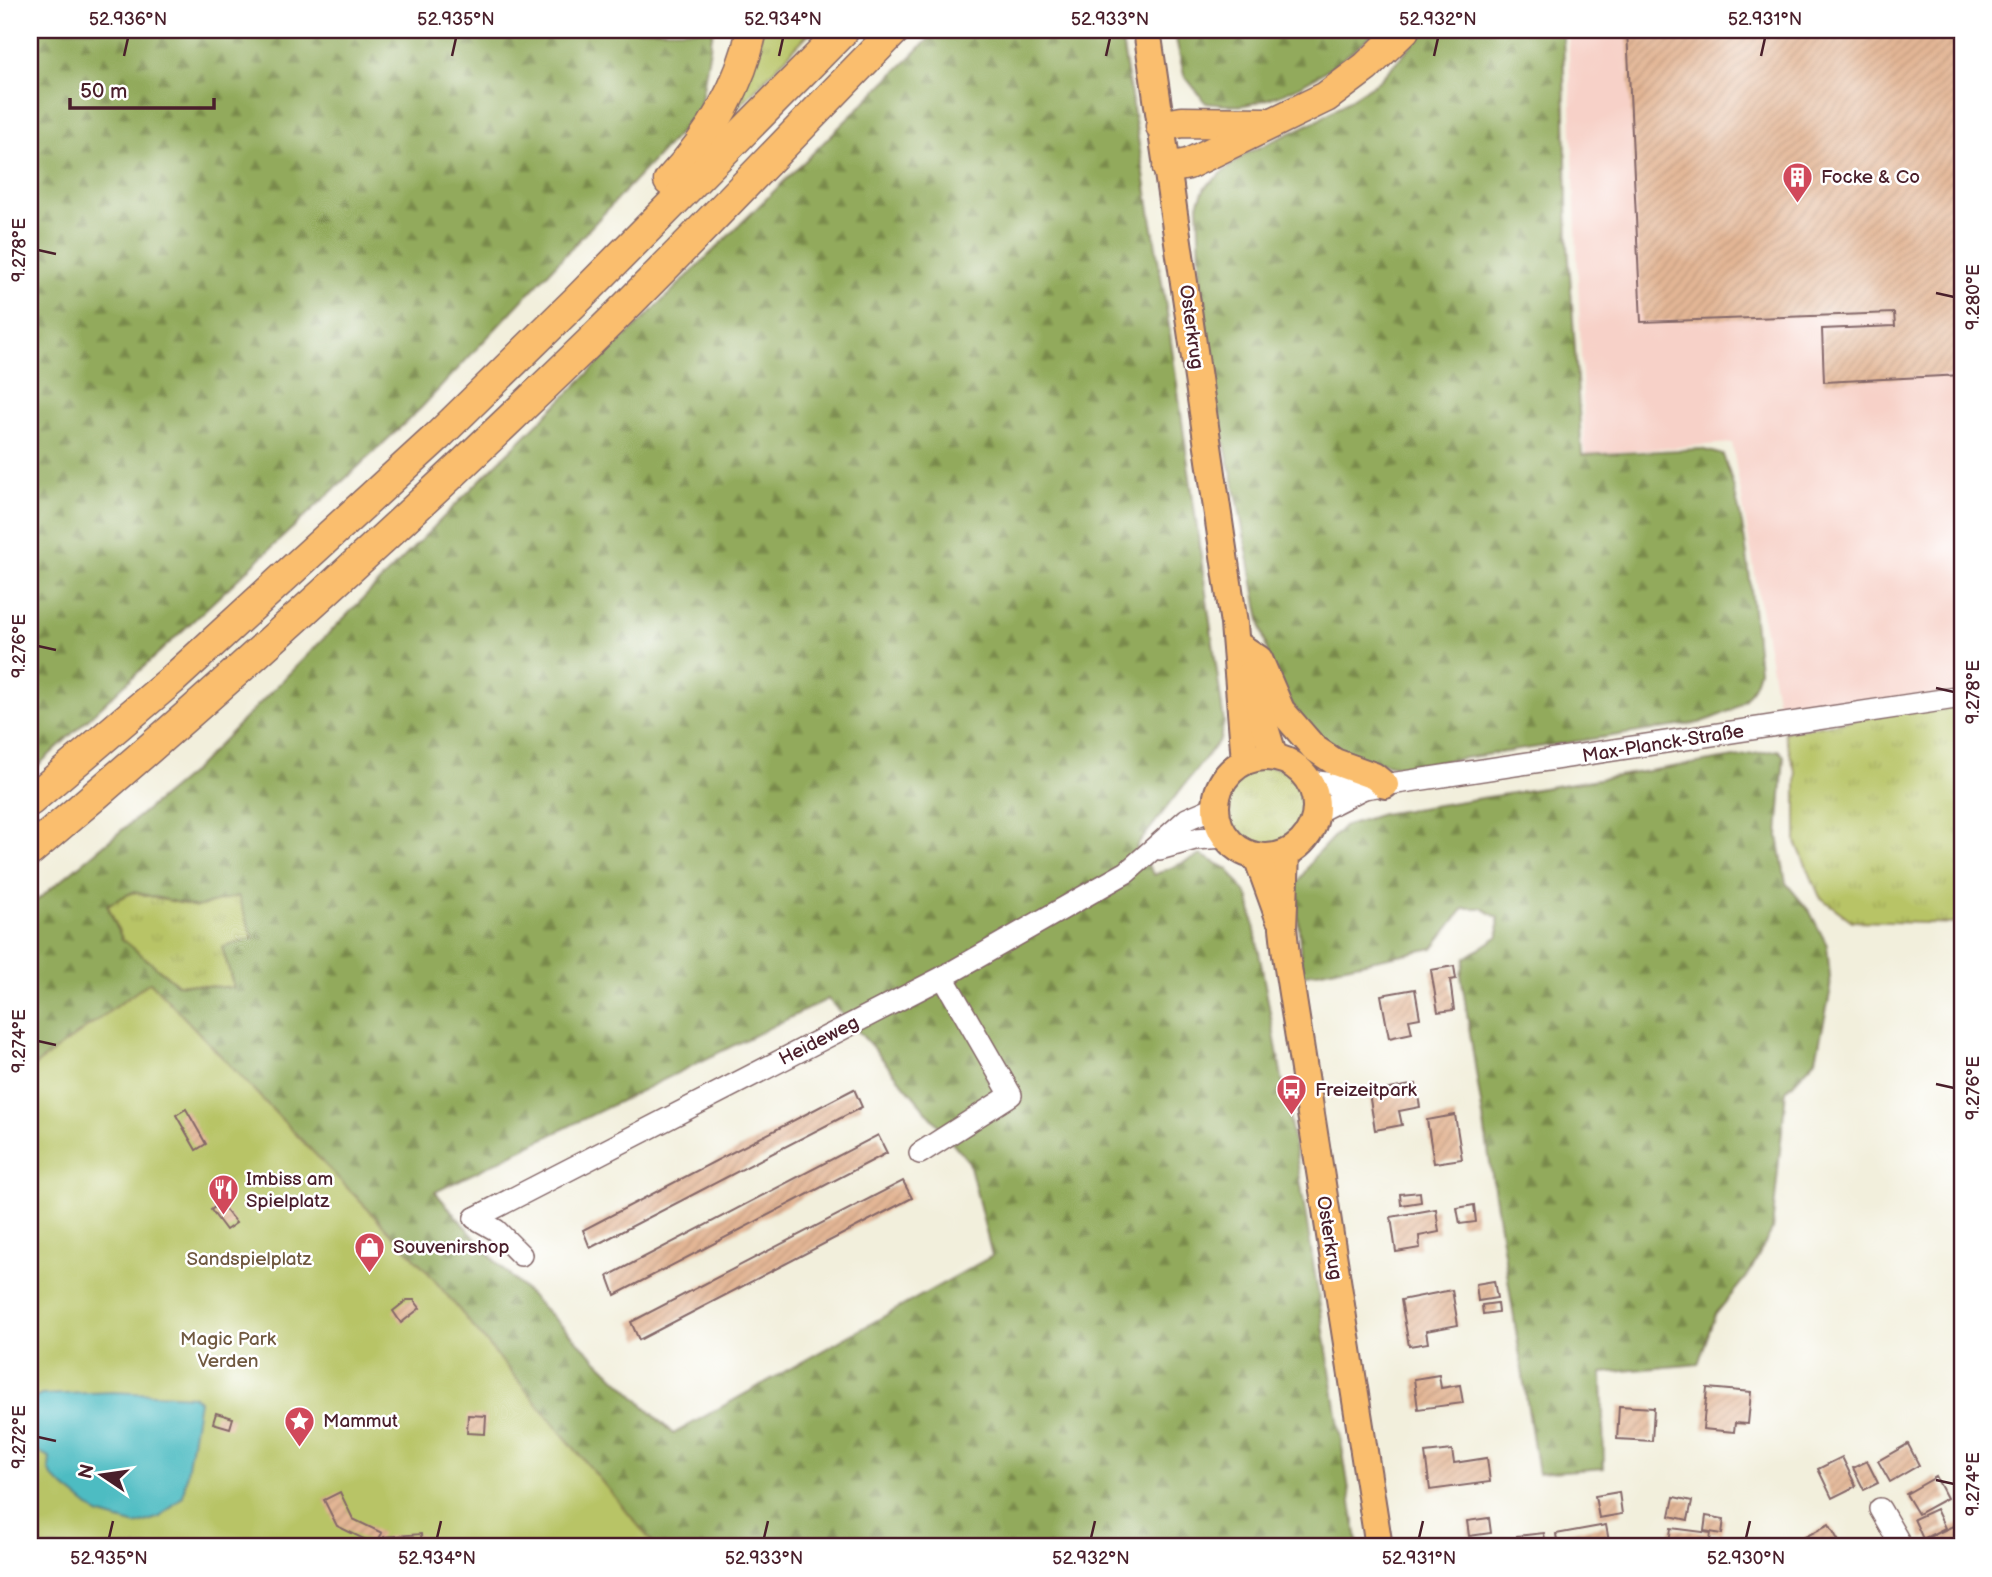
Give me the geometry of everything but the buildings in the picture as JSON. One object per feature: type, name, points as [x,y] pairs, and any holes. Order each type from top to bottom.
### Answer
[{"type":"highway","points":[[590,286],[599,254],[677,172],[717,119],[736,83],[752,30]]},
{"type":"highway","points":[[30,801],[172,680],[438,436],[844,30]]},
{"type":"highway","points":[[34,848],[199,705],[478,449],[600,331],[895,30]]},
{"type":"highway","points":[[1168,168],[1188,164],[1326,97],[1366,67],[1404,30]]},
{"type":"highway","points":[[1161,126],[1182,122],[1270,123]]},
{"type":"main road","name":"Osterkrug","points":[[1147,30],[1237,635],[1245,761]]},
{"type":"main road","name":"Osterkrug","points":[[1237,635],[1274,757]]},
{"type":"main road","points":[[1237,635],[1259,659],[1281,710],[1314,748],[1335,762],[1374,776],[1374,786]]},
{"type":"main road","points":[[1274,757],[1301,770],[1310,781],[1316,794],[1317,812],[1308,836],[1286,854],[1258,857],[1237,849],[1225,837],[1216,807],[1226,777],[1245,761],[1274,757]]},
{"type":"main road","name":"Osterkrug","points":[[1283,928],[1286,854]]},
{"type":"main road","name":"Osterkrug","points":[[1258,857],[1283,928],[1379,1547]]},
{"type":"street","name":"Max-Planck-Straße","points":[[1310,781],[1374,786],[1962,697]]},
{"type":"street","name":"Max-Planck-Straße","points":[[1317,812],[1374,786]]},
{"type":"street","name":"Heideweg","points":[[521,1255],[496,1230],[475,1218],[943,977],[1127,872],[1187,819],[1216,807]]},
{"type":"street","name":"Heideweg","points":[[1155,850],[1195,839],[1225,837]]},
{"type":"street","points":[[920,1153],[1011,1095],[943,977]]},
{"type":"street","points":[[1880,1509],[1902,1547]]},
{"type":"shaded area","points":[[1568,30],[1962,30],[1962,692],[1781,722],[1732,443],[1585,454]]},
{"type":"green space","points":[[30,30],[713,30],[699,112],[421,408],[30,773]]},
{"type":"green space","points":[[759,30],[812,30],[734,112]]},
{"type":"green space","points":[[938,30],[1120,30],[1167,313],[1224,722],[1220,739],[1136,847],[1154,875],[1201,855],[1228,869],[1249,898],[1296,1154],[1358,1547],[656,1547],[426,1270],[150,982],[30,1069],[30,906],[191,773],[485,475]],"holes":[[[133,892],[197,907],[238,896],[253,938],[222,947],[234,988],[177,984],[122,939],[107,905]],[[828,999],[869,1043],[969,1162],[992,1256],[673,1434],[495,1261],[435,1192]]]},
{"type":"green space","points":[[1174,30],[1377,30],[1348,55],[1316,77],[1263,101],[1235,106],[1206,103],[1184,75]]},
{"type":"green space","points":[[1425,30],[1563,30],[1568,245],[1582,455],[1701,449],[1723,455],[1744,534],[1759,670],[1745,699],[1721,715],[1699,723],[1404,767],[1363,759],[1335,748],[1312,733],[1275,679],[1262,631],[1237,497],[1216,408],[1201,291],[1198,204],[1205,187],[1245,154],[1318,120],[1380,80]]},
{"type":"green space","points":[[1962,701],[1962,924],[1852,921],[1820,897],[1796,842],[1796,774],[1784,732]]},
{"type":"green space","points":[[1778,750],[1784,756],[1778,836],[1786,883],[1810,912],[1827,945],[1831,989],[1816,1059],[1786,1091],[1772,1230],[1750,1272],[1715,1315],[1698,1364],[1602,1373],[1604,1468],[1538,1473],[1461,975],[1465,958],[1499,936],[1498,918],[1482,908],[1464,908],[1433,948],[1302,975],[1296,886],[1314,857],[1344,826],[1382,814]]},
{"type":"green space","points":[[1267,767],[1282,770],[1295,779],[1304,792],[1307,807],[1304,822],[1295,835],[1282,844],[1267,847],[1252,844],[1239,835],[1230,822],[1227,807],[1230,792],[1239,779],[1252,770]]},
{"type":"green space","points":[[133,892],[197,907],[238,895],[253,938],[234,988],[177,984],[122,939],[107,904]]},
{"type":"green space","name":"Magic Park Verden","points":[[150,982],[426,1270],[656,1547],[30,1547],[30,1069]]},
{"type":"water","points":[[113,1392],[193,1396],[199,1401],[183,1496],[160,1517],[136,1525],[98,1514],[53,1478],[49,1470],[50,1457],[30,1448],[30,1401],[41,1395]]},
{"type":"place","name":"Focke & Co","points":[[1798,204]]},
{"type":"place","name":"Freizeitpark","points":[[1292,1117]]},
{"type":"place","name":"Imbiss am Spielplatz","points":[[223,1217]]},
{"type":"place","name":"Souvenirshop","points":[[370,1274]]},
{"type":"place","name":"Mammut","points":[[300,1448]]},
{"type":"park label","name":"Sandspielplatz","points":[[249,1259]]}]
